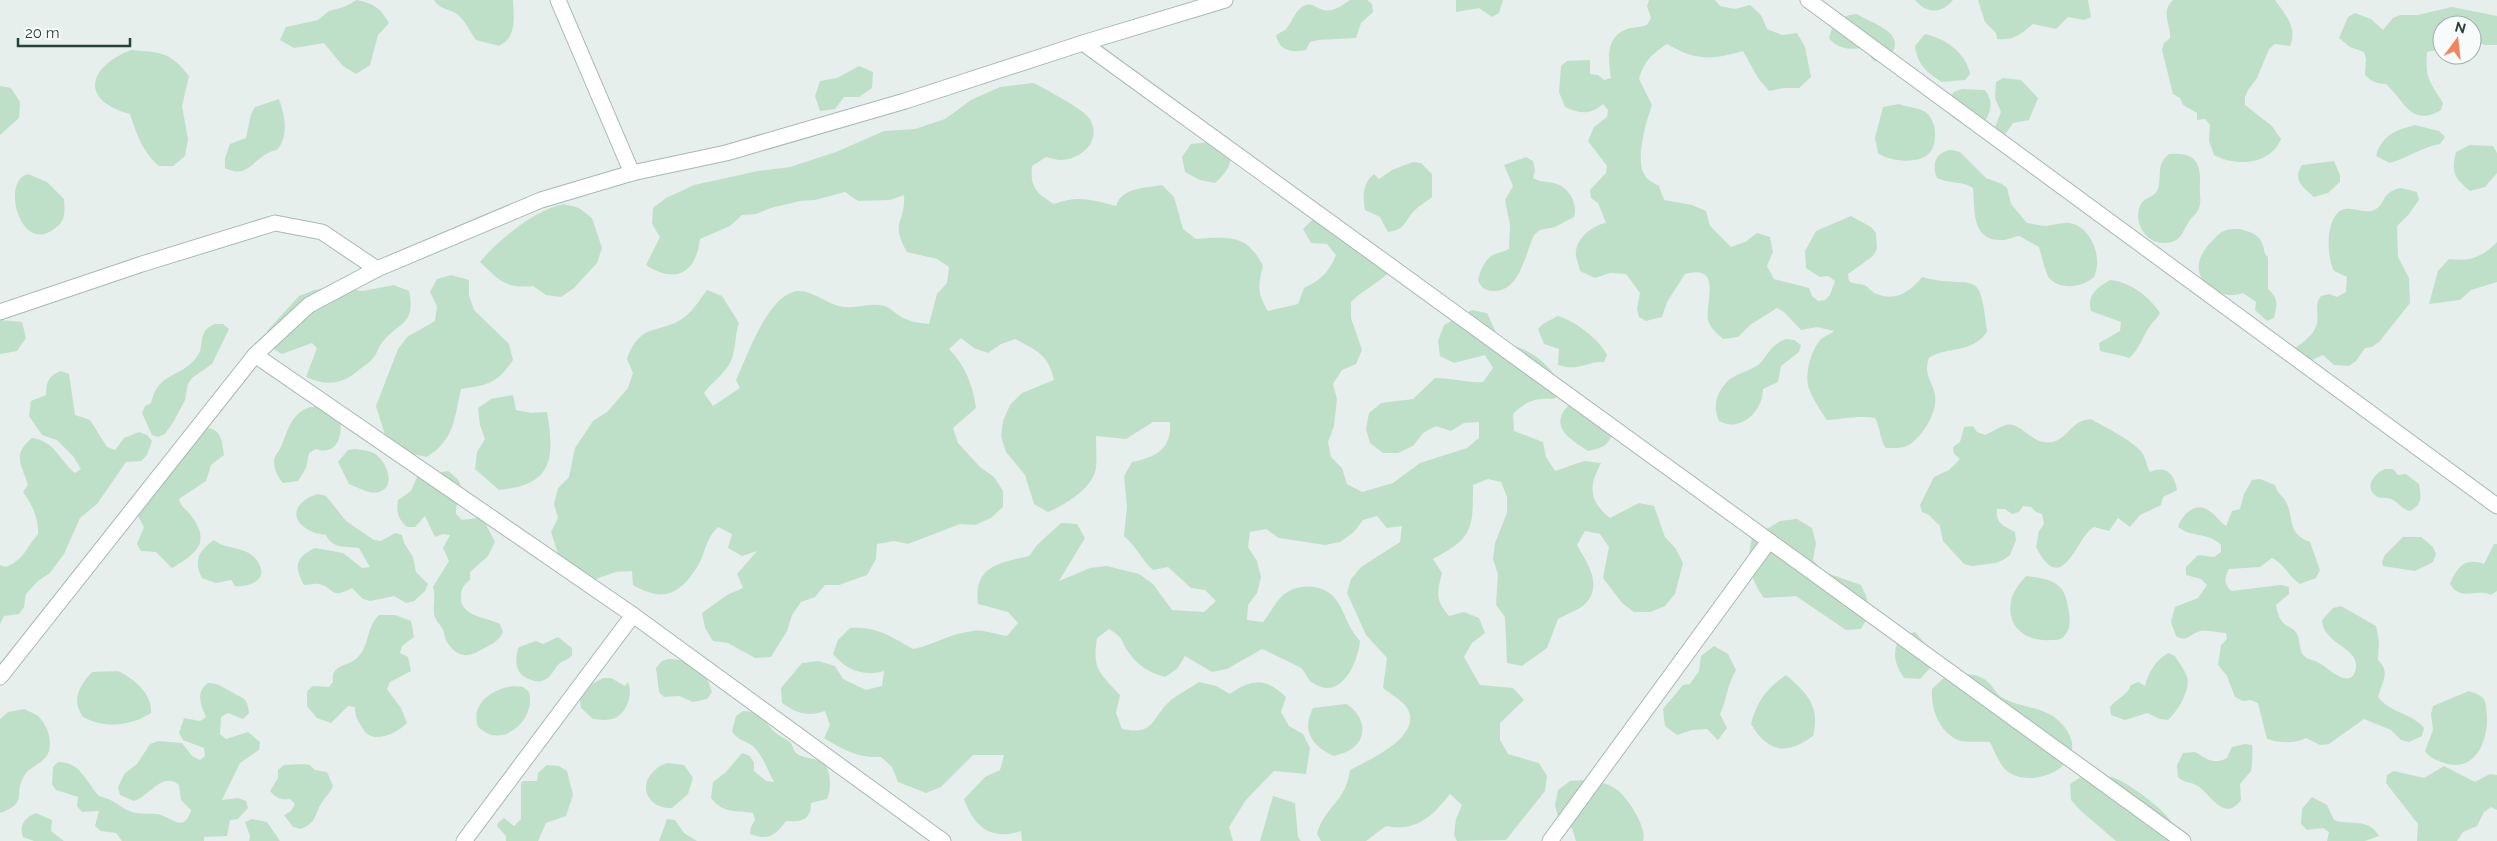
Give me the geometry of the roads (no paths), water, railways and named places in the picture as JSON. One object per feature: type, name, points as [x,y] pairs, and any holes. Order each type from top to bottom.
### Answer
[{"type":"street","points":[[558,0],[632,173]]},
{"type":"street","points":[[0,677],[255,355],[309,305],[377,269],[541,200],[632,173],[736,150],[905,101],[1083,43],[1225,0]]},
{"type":"street","points":[[1808,0],[2497,506]]},
{"type":"street","points":[[1083,43],[2183,841]]},
{"type":"street","points":[[0,312],[142,264],[275,223],[322,232],[377,269]]},
{"type":"street","points":[[255,355],[633,615],[943,841]]},
{"type":"street","points":[[1550,841],[1770,541]]},
{"type":"street","points":[[464,841],[633,615]]}]
